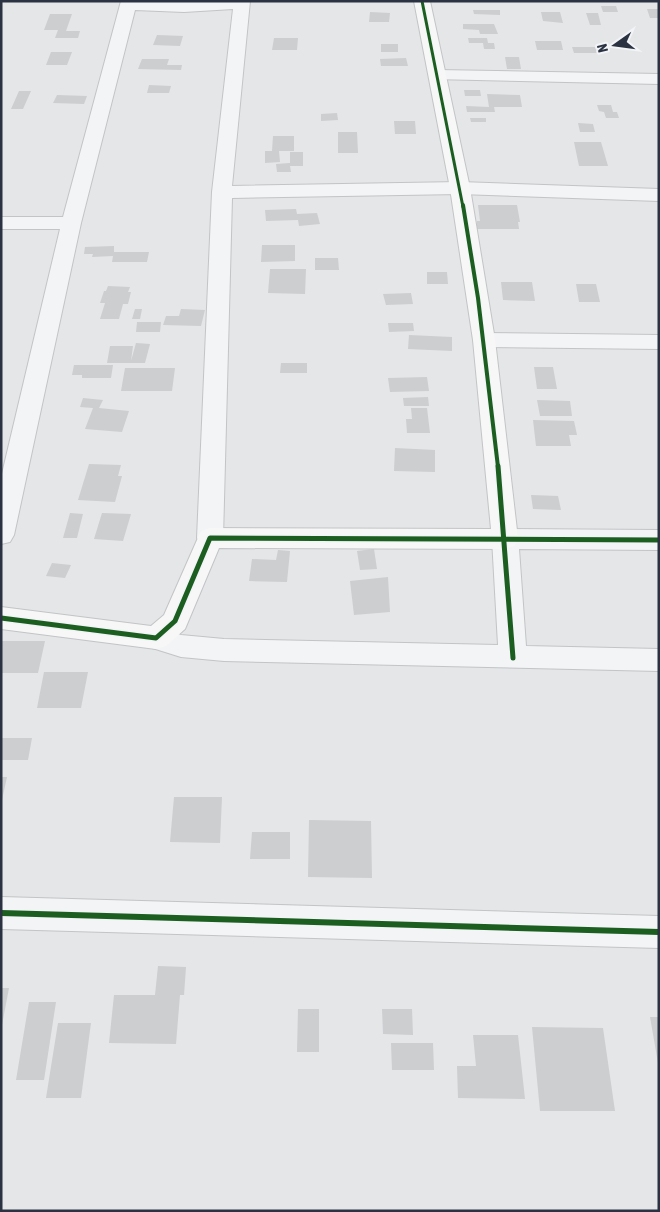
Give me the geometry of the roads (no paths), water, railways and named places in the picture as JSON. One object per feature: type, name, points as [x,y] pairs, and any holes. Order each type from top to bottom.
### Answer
[{"type":"street","points":[[422,1],[460,188],[484,340],[505,539],[513,658]]},
{"type":"street","points":[[1,535],[71,223],[129,3],[184,7],[242,3],[222,192],[210,538],[175,621],[156,638]]},
{"type":"street","points":[[438,75],[659,79]]},
{"type":"street","points":[[222,192],[460,188],[659,195]]},
{"type":"street","points":[[1,223],[71,223]]},
{"type":"street","points":[[484,340],[659,342]]},
{"type":"street","points":[[210,538],[659,540]]},
{"type":"street","points":[[1,618],[156,638],[169,644],[183,647],[224,650],[659,660]]},
{"type":"street","points":[[1,913],[659,932]]}]
